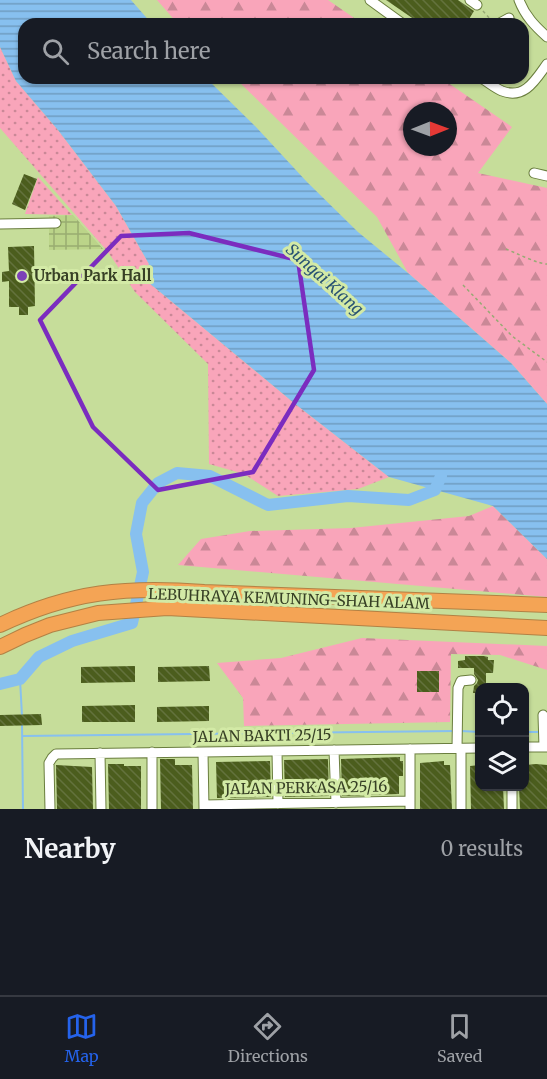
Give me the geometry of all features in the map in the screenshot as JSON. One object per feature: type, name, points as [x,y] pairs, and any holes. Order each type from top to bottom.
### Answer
[{"type":"highway","name":"LEBUHRAYA KEMUNING-SHAH ALAM","points":[[0,625],[25,613],[71,598],[113,591],[136,590],[167,589],[547,605]]},
{"type":"highway","name":"LEBUHRAYA KEMUNING-SHAH ALAM","points":[[0,647],[50,626],[89,615],[167,608],[547,628]]},
{"type":"street","points":[[370,0],[395,18]]},
{"type":"street","points":[[519,0],[532,22],[547,37]]},
{"type":"street","points":[[491,84],[502,91],[512,93],[523,91],[532,85],[547,64]]},
{"type":"street","points":[[534,173],[547,176]]},
{"type":"street","points":[[0,224],[56,224]]},
{"type":"street","points":[[461,809],[457,724],[458,688],[461,681],[471,680]]},
{"type":"street","points":[[529,746],[545,744],[543,720]]},
{"type":"street","name":"JALAN BAKTI 25/15","points":[[50,809],[49,764],[56,754],[410,749],[459,745],[475,747]]},
{"type":"street","points":[[410,749],[410,805]]},
{"type":"street","points":[[334,750],[336,803]]},
{"type":"street","points":[[277,751],[278,804]]},
{"type":"street","points":[[152,752],[152,809]]},
{"type":"street","points":[[203,752],[204,807]]},
{"type":"street","points":[[100,753],[101,809]]},
{"type":"street","points":[[512,791],[512,809]]},
{"type":"street","name":"JALAN PERKASA 25/16","points":[[204,807],[255,807],[278,804],[308,806],[336,803],[357,806],[410,805]]},
{"type":"path","points":[[474,2],[490,18]]},
{"type":"path","points":[[506,249],[540,264],[547,264]]},
{"type":"path","points":[[463,285],[512,336],[547,362]]},
{"type":"highlighted area","points":[[189,233],[298,260],[314,370],[253,472],[158,490],[93,427],[40,320],[121,236]]},
{"type":"shaded area","points":[[73,215],[103,249],[49,250],[49,216]]},
{"type":"green space","points":[[157,0],[328,0],[354,18],[173,18]]},
{"type":"green space","points":[[0,47],[18,84],[58,130],[116,206],[149,264],[142,277],[294,403],[389,477],[358,489],[278,496],[244,474],[209,464],[208,364],[135,292],[108,252],[0,128]]},
{"type":"green space","points":[[241,84],[450,84],[512,127],[478,173],[547,188],[547,404],[511,363],[408,273],[377,217]]},
{"type":"green space","points":[[38,177],[72,215],[25,214]]},
{"type":"green space","points":[[493,506],[547,559],[547,597],[178,565],[201,539],[250,531],[351,528],[469,516]]},
{"type":"green space","points":[[362,638],[547,646],[547,670],[500,655],[451,654],[450,722],[244,726],[243,698],[217,663],[281,658]]},
{"type":"water","points":[[0,0],[131,0],[147,18],[18,18],[18,83],[0,47]]},
{"type":"water","name":"Sungai Klang","points":[[19,84],[212,84],[358,232],[511,363],[547,404],[547,559],[493,506],[389,477],[294,403],[142,277],[149,264],[116,206],[58,130]]},
{"type":"building","points":[[386,0],[458,0],[474,11],[470,18],[412,18]]},
{"type":"building","points":[[24,174],[37,179],[25,210],[12,204]]},
{"type":"building","name":"Urban Park Hall","points":[[34,246],[35,306],[28,307],[28,315],[19,315],[19,307],[9,307],[9,281],[2,282],[2,272],[9,271],[8,247]]},
{"type":"building","points":[[465,656],[484,656],[488,657],[488,660],[494,660],[493,673],[486,673],[486,683],[477,683],[474,668],[458,668],[458,661],[465,660]]},
{"type":"building","points":[[135,666],[135,682],[81,683],[81,667]]},
{"type":"building","points":[[209,666],[210,681],[158,682],[158,667]]},
{"type":"building","points":[[417,671],[439,671],[439,692],[417,692]]},
{"type":"building","points":[[135,705],[135,722],[82,722],[82,706]]},
{"type":"building","points":[[209,706],[209,721],[157,722],[157,707]]},
{"type":"building","points":[[41,714],[42,725],[0,726],[0,715]]},
{"type":"building","points":[[400,757],[400,761],[403,761],[403,776],[399,776],[399,794],[342,796],[341,759]]},
{"type":"building","points":[[160,759],[175,759],[175,765],[192,765],[193,809],[161,809]]},
{"type":"building","points":[[328,759],[329,796],[285,797],[284,760]]},
{"type":"building","points":[[270,761],[271,797],[217,798],[216,762]]},
{"type":"building","points":[[444,761],[444,765],[450,765],[452,809],[420,809],[420,763]]},
{"type":"building","points":[[108,764],[141,766],[141,809],[109,809]]},
{"type":"building","points":[[56,765],[92,767],[93,809],[57,809]]},
{"type":"building","points":[[529,765],[547,765],[547,809],[520,809],[519,791],[529,791]]},
{"type":"building","points":[[470,766],[475,766],[475,791],[503,791],[504,809],[471,809]]},
{"type":"waterway","points":[[0,684],[20,679],[39,657],[72,641],[132,623],[143,572],[136,534],[142,503],[158,483],[177,473],[210,476],[268,505],[348,496],[409,500],[435,490],[441,476]]},
{"type":"waterway","points":[[20,679],[22,716]]},
{"type":"waterway","points":[[22,725],[23,809]]},
{"type":"waterway","points":[[23,736],[456,731]]},
{"type":"waterway","points":[[461,731],[475,732]]},
{"type":"waterway","points":[[529,732],[541,732]]},
{"type":"place","name":"Urban Park Hall","points":[[22,276]]}]
